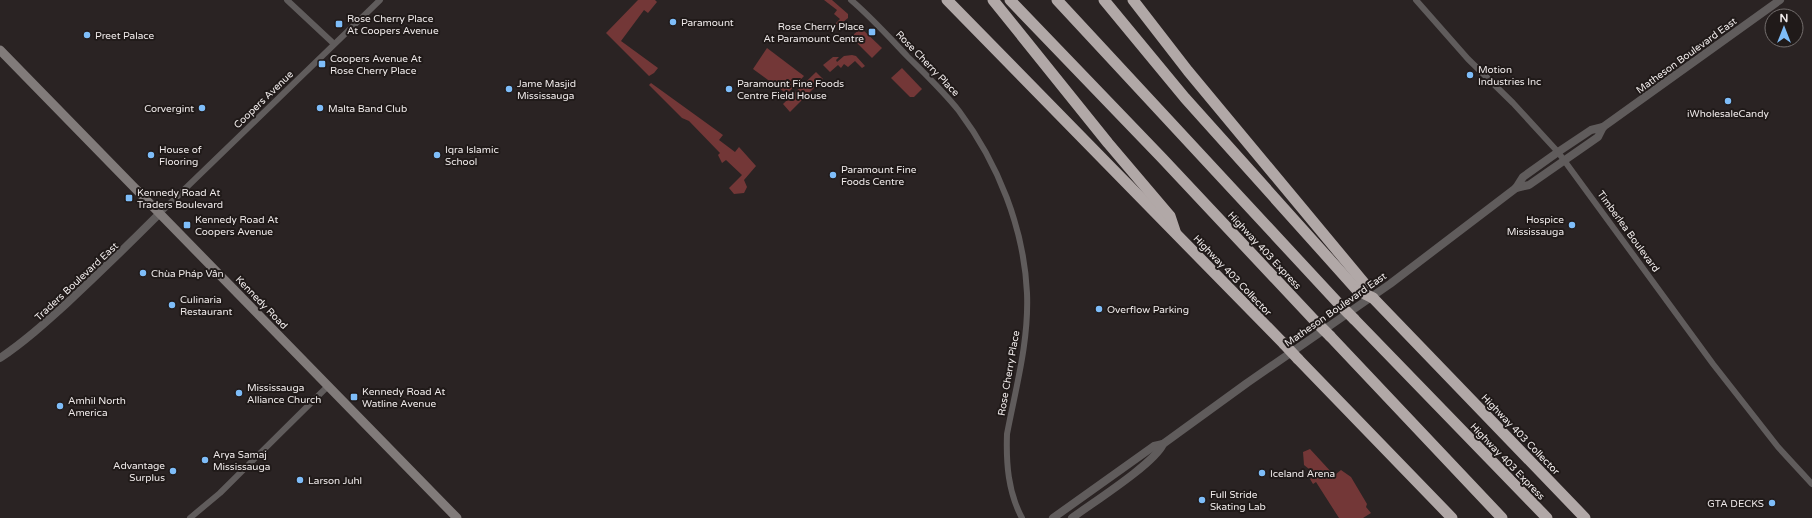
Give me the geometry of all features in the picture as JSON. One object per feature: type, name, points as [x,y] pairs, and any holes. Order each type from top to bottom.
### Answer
[{"type":"highway","points":[[947,0],[996,49]]},
{"type":"highway","points":[[958,0],[996,49]]},
{"type":"highway","points":[[993,0],[1108,144],[1170,216],[1175,232]]},
{"type":"highway","name":"Highway 403 Express","points":[[1010,0],[1162,158],[1502,518]]},
{"type":"highway","name":"Highway 403 Express","points":[[1057,0],[1339,304],[1547,518]]},
{"type":"highway","points":[[1104,0],[1185,98],[1361,287]]},
{"type":"highway","points":[[1133,0],[1361,287]]},
{"type":"highway","name":"Highway 403 Collector","points":[[996,49],[1452,518]]},
{"type":"highway","name":"Highway 403 Collector","points":[[1361,287],[1585,518]]},
{"type":"main road","name":"Kennedy Road","points":[[0,50],[457,518]]},
{"type":"street","points":[[287,0],[333,43],[380,0]]},
{"type":"street","name":"Rose Cherry Place","points":[[851,0],[958,110],[987,154],[1008,200],[1019,238],[1027,293],[1024,351],[1007,434],[1010,486],[1022,518]]},
{"type":"street","name":"Timberlea Boulevard","points":[[1416,0],[1468,59],[1513,103],[1558,152],[1710,360],[1778,447],[1812,484]]},
{"type":"street","name":"Matheson Boulevard East","points":[[1053,518],[1154,446],[1163,444],[1246,383],[1390,284],[1516,188],[1523,177],[1558,152],[1591,130],[1603,127],[1780,0]]},
{"type":"street","name":"Coopers Avenue","points":[[160,213],[333,43]]},
{"type":"street","name":"Matheson Boulevard East","points":[[1516,188],[1529,185],[1598,137],[1603,127]]},
{"type":"street","name":"Traders Boulevard East","points":[[0,358],[16,348],[40,328],[111,262],[160,213]]},
{"type":"street","points":[[190,518],[220,493],[328,386]]},
{"type":"street","name":"Matheson Boulevard East","points":[[1072,518],[1160,452],[1163,444]]},
{"type":"shaded area","points":[[638,0],[655,0],[657,2],[648,13],[644,10],[621,41],[658,68],[649,76],[606,33]]},
{"type":"shaded area","points":[[824,0],[832,0],[848,14],[848,18],[831,32],[826,29],[830,24],[833,26],[840,19],[834,14],[837,10]]},
{"type":"shaded area","points":[[861,28],[882,48],[872,58],[852,38],[853,35]]},
{"type":"shaded area","points":[[767,48],[804,76],[787,94],[753,69]]},
{"type":"shaded area","points":[[844,56],[856,56],[865,66],[862,68],[855,61],[848,67],[844,64],[841,68],[838,65],[830,72],[823,65],[833,57],[839,57],[836,60],[837,62]]},
{"type":"shaded area","points":[[902,68],[922,89],[914,97],[910,97],[891,78]]},
{"type":"shaded area","points":[[816,72],[823,79],[790,112],[783,104]]},
{"type":"shaded area","points":[[651,83],[723,135],[719,140],[735,152],[739,147],[756,166],[744,180],[747,187],[744,193],[734,194],[729,188],[742,175],[726,160],[722,163],[718,155],[720,153],[689,121],[682,118],[649,85]]},
{"type":"shaded area","points":[[1310,449],[1333,474],[1336,474],[1341,470],[1351,477],[1367,504],[1366,507],[1371,513],[1363,518],[1339,518],[1316,482],[1313,484],[1310,479],[1314,476],[1304,465],[1303,452]]},
{"type":"place","name":"Paramount","points":[[673,22]]},
{"type":"place","name":"Rose Cherry Place At Coopers Avenue","points":[[339,24]]},
{"type":"place","name":"Rose Cherry Place At Paramount Centre","points":[[872,32]]},
{"type":"place","name":"Preet Palace","points":[[87,35]]},
{"type":"place","name":"Coopers Avenue At Rose Cherry Place","points":[[322,64]]},
{"type":"place","name":"Motion Industries Inc","points":[[1470,75]]},
{"type":"place","name":"Jame Masjid Mississauga","points":[[509,89]]},
{"type":"place","name":"Paramount Fine Foods Centre Field House","points":[[729,89]]},
{"type":"place","name":"iWholesaleCandy","points":[[1728,101]]},
{"type":"place","name":"Corvergint","points":[[202,108]]},
{"type":"place","name":"Malta Band Club","points":[[320,108]]},
{"type":"place","name":"House of Flooring","points":[[151,155]]},
{"type":"place","name":"Iqra Islamic School","points":[[437,155]]},
{"type":"place","name":"Paramount Fine Foods Centre","points":[[833,175]]},
{"type":"place","name":"Kennedy Road At Traders Boulevard","points":[[129,198]]},
{"type":"place","name":"Kennedy Road At Coopers Avenue","points":[[187,225]]},
{"type":"place","name":"Hospice Mississauga","points":[[1572,225]]},
{"type":"place","name":"Chùa Pháp Vân","points":[[143,273]]},
{"type":"place","name":"Culinaria Restaurant","points":[[172,305]]},
{"type":"place","name":"Overflow Parking","points":[[1099,309]]},
{"type":"place","name":"Mississauga Alliance Church","points":[[239,393]]},
{"type":"place","name":"Kennedy Road At Watline Avenue","points":[[354,397]]},
{"type":"place","name":"Amhil North America","points":[[60,406]]},
{"type":"place","name":"Arya Samaj Mississauga","points":[[205,460]]},
{"type":"place","name":"Advantage Surplus","points":[[173,471]]},
{"type":"place","name":"Iceland Arena","points":[[1262,473]]},
{"type":"place","name":"Larson Juhl","points":[[300,480]]},
{"type":"place","name":"Full Stride Skating Lab","points":[[1202,500]]},
{"type":"place","name":"GTA DECKS","points":[[1772,503]]}]
